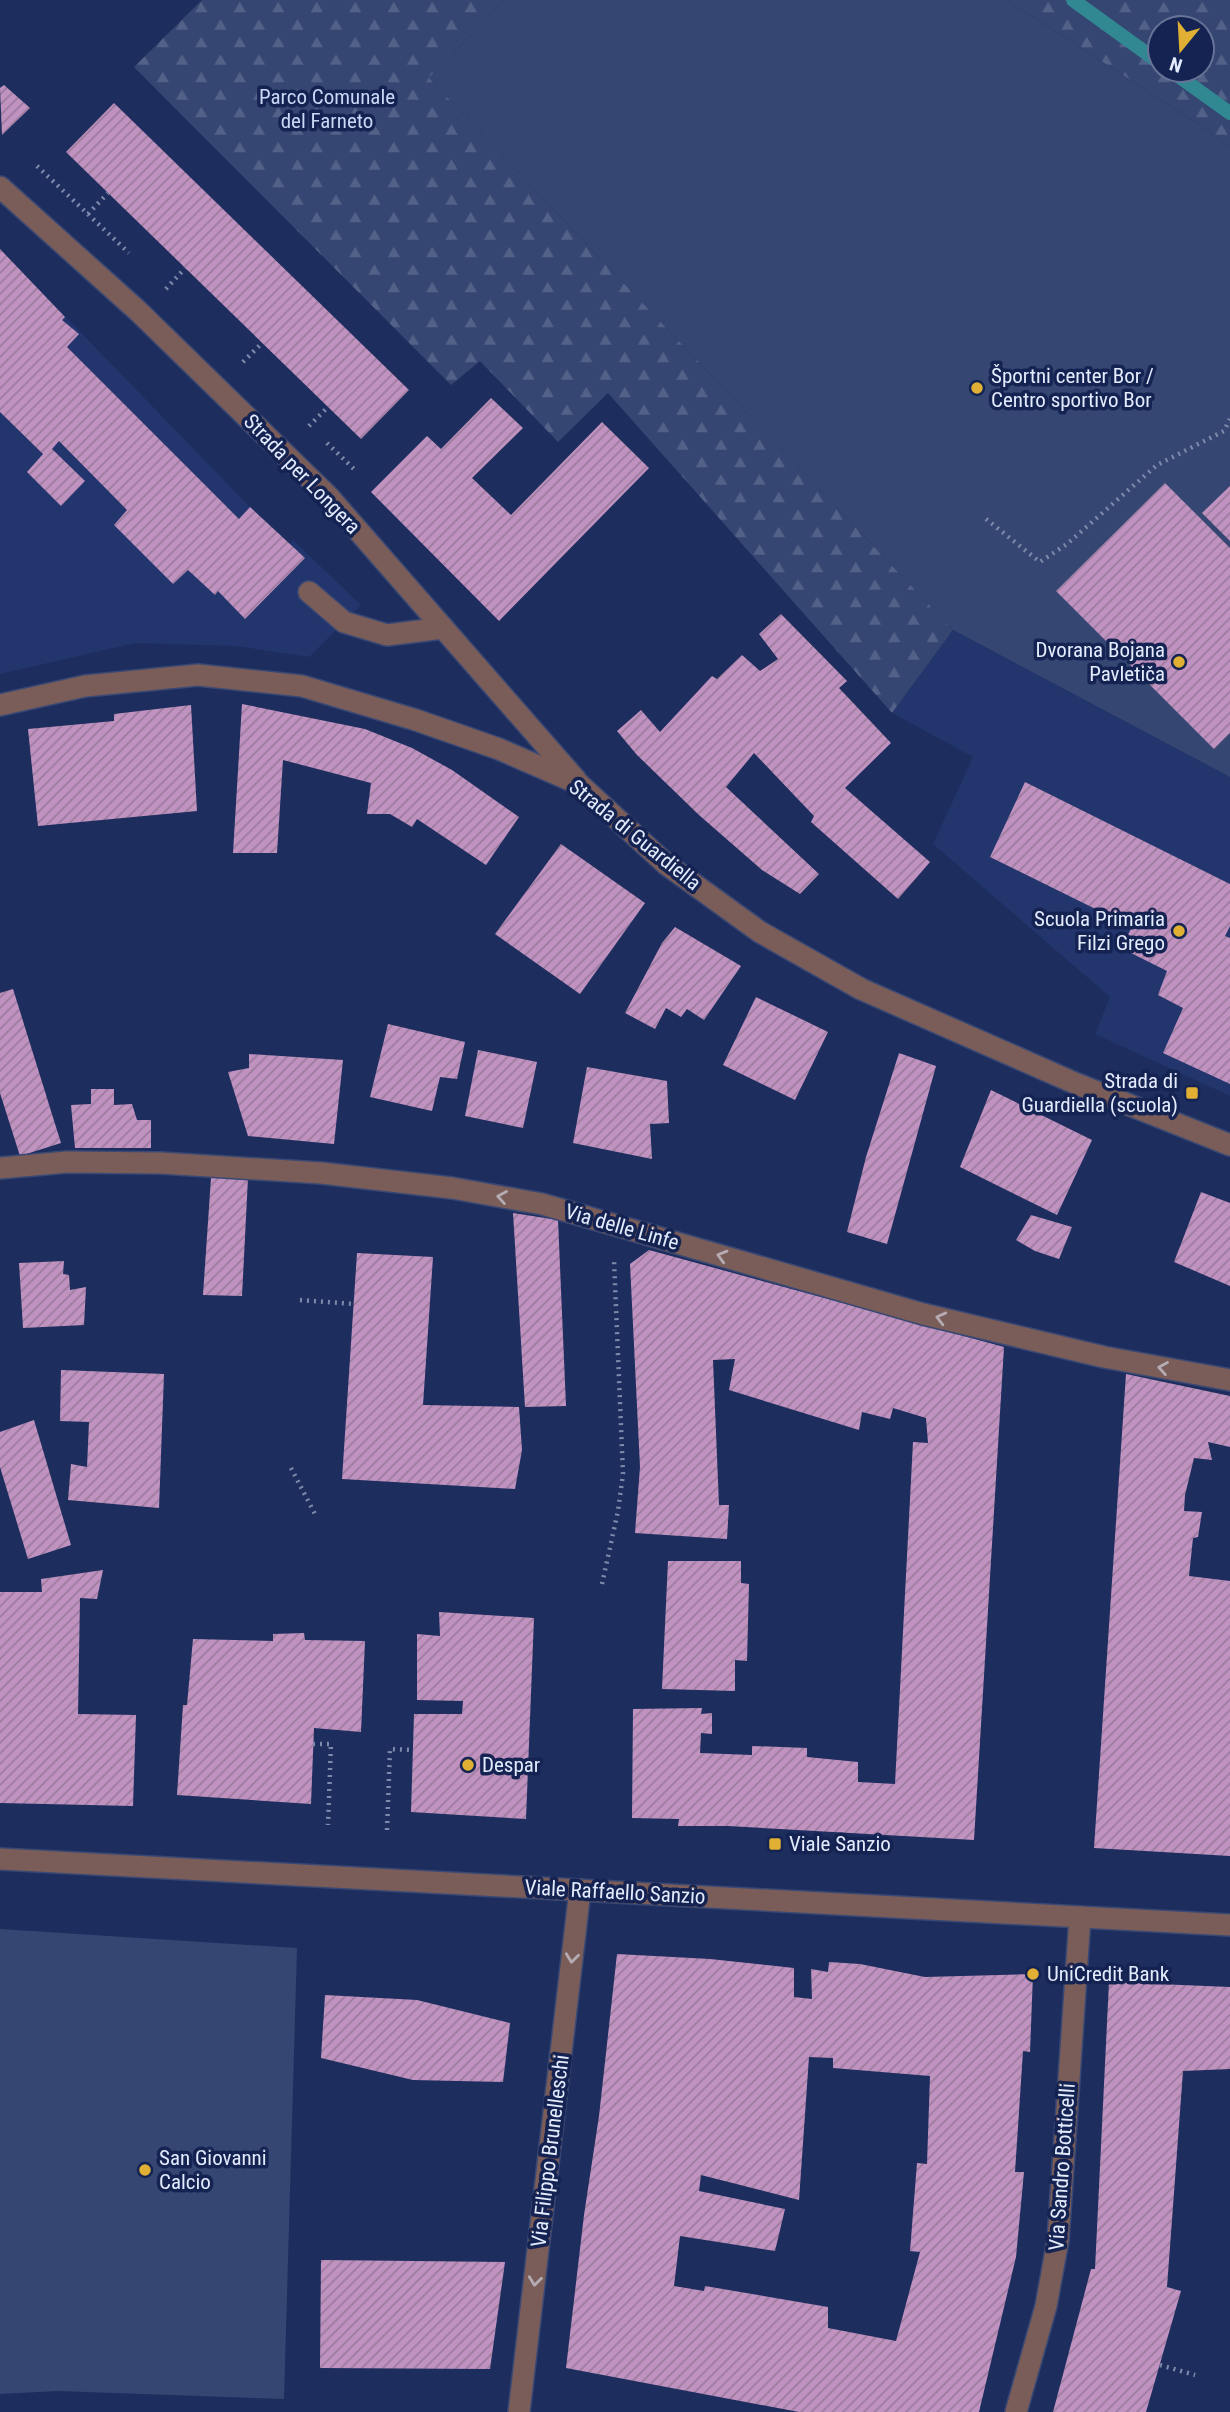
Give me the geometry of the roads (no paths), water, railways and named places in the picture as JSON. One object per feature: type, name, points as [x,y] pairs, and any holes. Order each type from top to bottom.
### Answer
[{"type":"street","name":"Strada per Longera","points":[[0,187],[138,311],[318,487],[579,784]]},
{"type":"street","points":[[309,592],[344,622],[387,635],[443,628]]},
{"type":"street","name":"Strada di Guardiella","points":[[0,705],[85,686],[198,675],[302,686],[416,720],[499,749],[579,784],[666,864],[760,932],[861,989],[1065,1079],[1230,1145]]},
{"type":"street","name":"Via delle Linfe","points":[[0,1168],[67,1162],[161,1163],[321,1173],[452,1188],[542,1204],[923,1314],[1104,1357],[1230,1380]]},
{"type":"street","name":"Viale Raffaello Sanzio","points":[[0,1859],[1230,1925]]},
{"type":"street","name":"Via Filippo Brunelleschi","points":[[519,2412],[580,1890]]},
{"type":"street","name":"Via Sandro Botticelli","points":[[1016,2412],[1046,2306],[1058,2240],[1080,1917]]},
{"type":"waterway","points":[[1073,0],[1146,53]]},
{"type":"waterway","points":[[1190,84],[1230,113]]},
{"type":"place","name":"Športni center Bor / Centro sportivo Bor","points":[[977,388]]},
{"type":"place","name":"Dvorana Bojana Pavletiča","points":[[1179,662]]},
{"type":"place","name":"Scuola Primaria Filzi Grego","points":[[1179,931]]},
{"type":"place","name":"Strada di Guardiella (scuola)","points":[[1192,1093]]},
{"type":"place","name":"Despar","points":[[468,1765]]},
{"type":"place","name":"Viale Sanzio","points":[[775,1844]]},
{"type":"place","name":"UniCredit Bank","points":[[1033,1974]]},
{"type":"place","name":"San Giovanni Calcio","points":[[145,2170]]},
{"type":"park label","name":"Parco Comunale del Farneto","points":[[327,109]]}]
